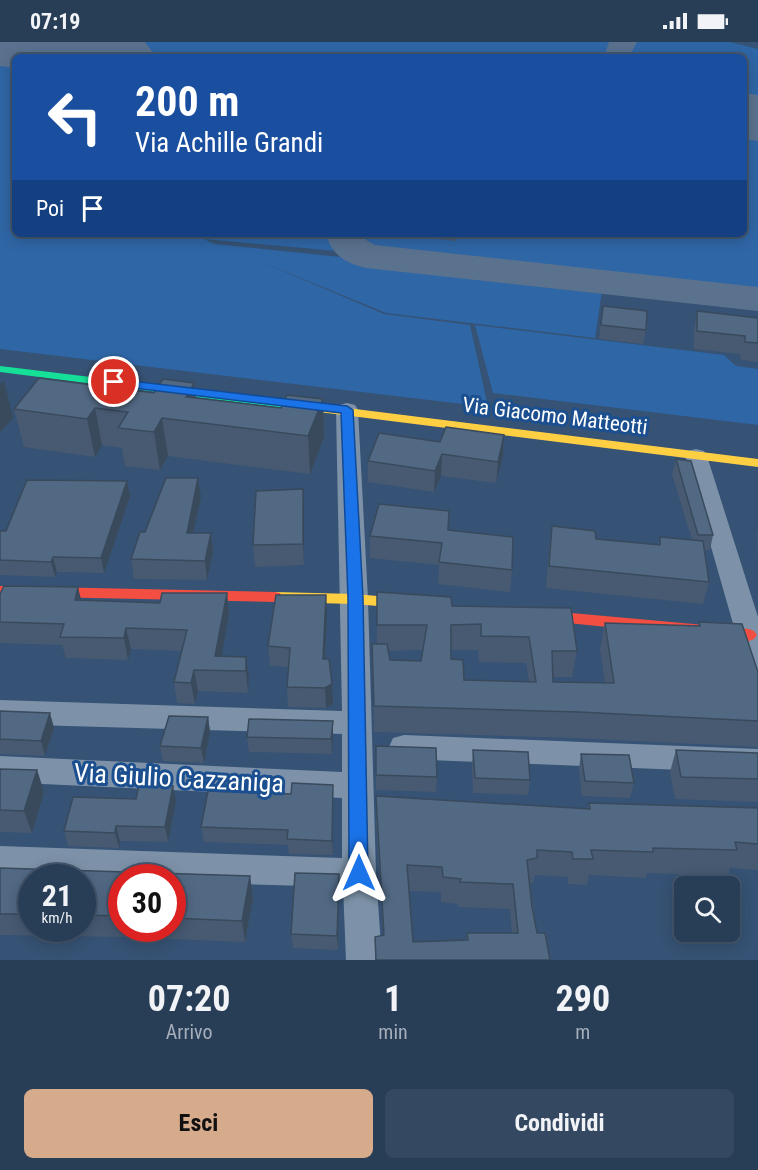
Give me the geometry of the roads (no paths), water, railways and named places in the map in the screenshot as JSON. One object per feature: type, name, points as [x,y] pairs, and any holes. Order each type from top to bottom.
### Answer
[{"type":"street","name":"Via Giacomo Matteotti","points":[[0,369],[347,410],[758,463]]},
{"type":"street","points":[[347,410],[358,735],[366,799],[359,873],[364,960]]},
{"type":"street","points":[[696,456],[758,662]]},
{"type":"street","points":[[0,591],[355,598],[439,606]]},
{"type":"street","points":[[510,613],[749,635]]},
{"type":"street","points":[[0,712],[758,761]]},
{"type":"street","name":"Via Giulio Cazzaniga","points":[[0,769],[366,799]]},
{"type":"street","points":[[0,861],[359,873]]}]
